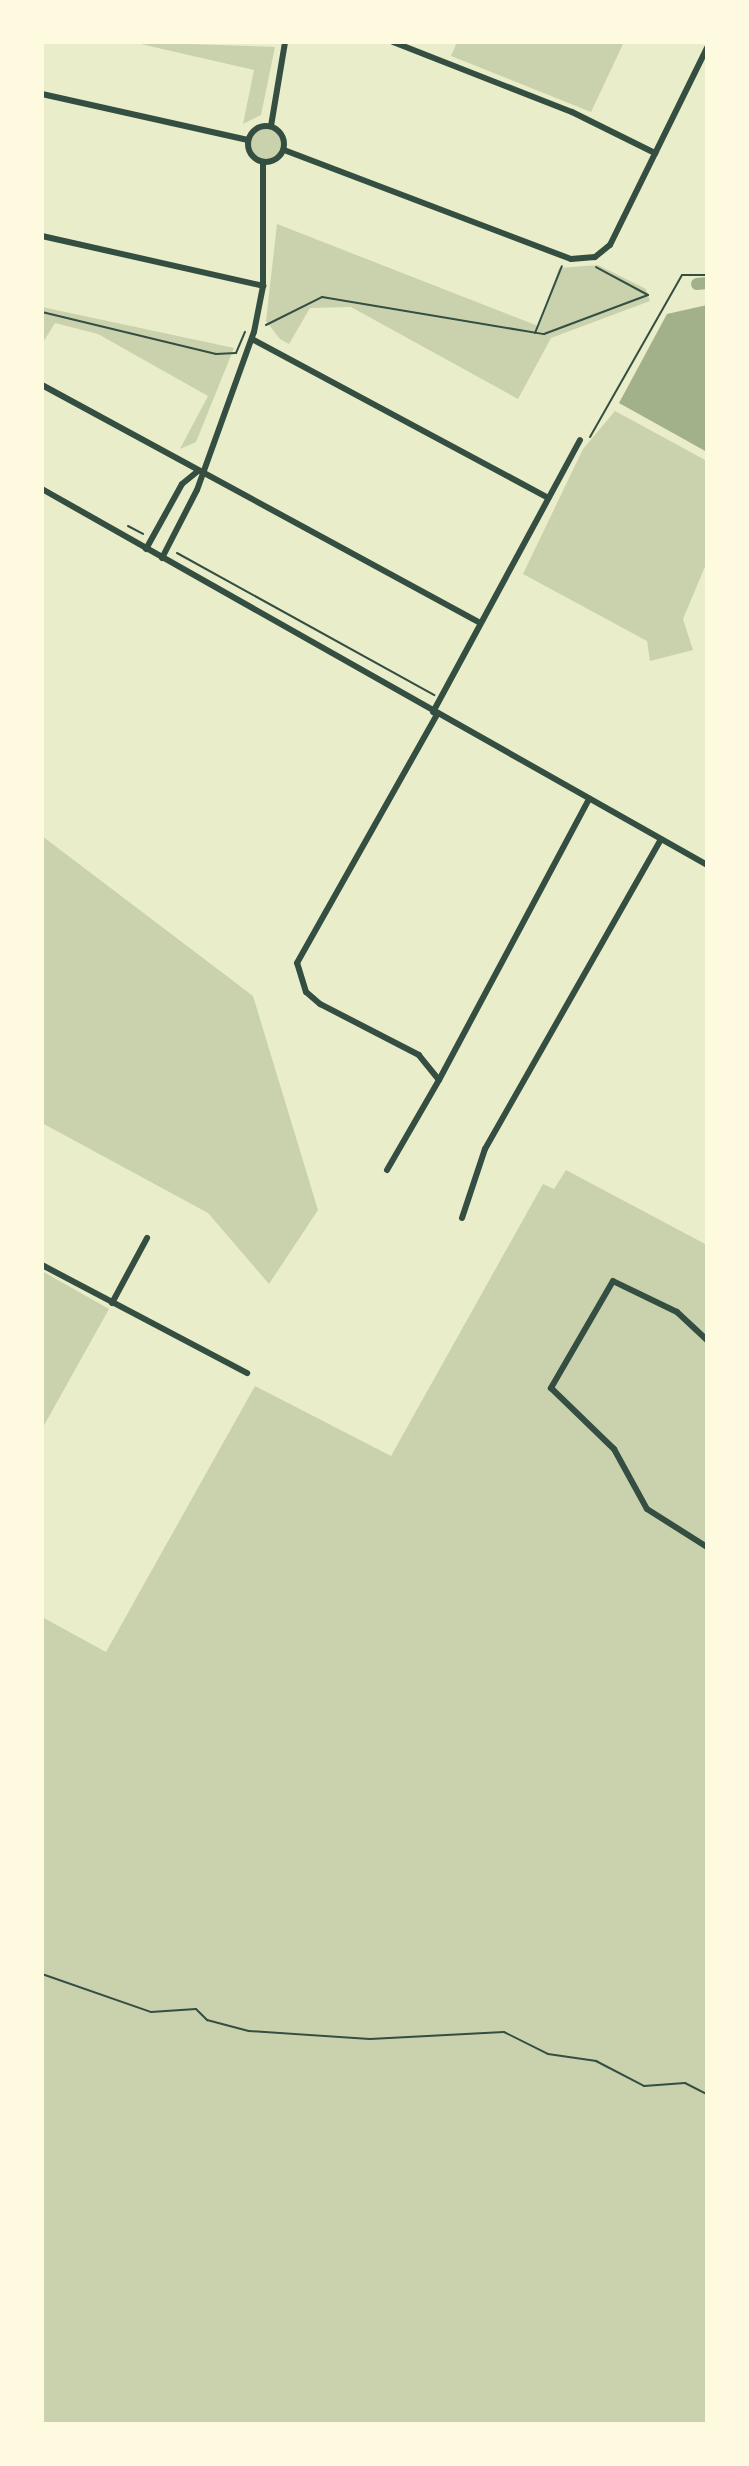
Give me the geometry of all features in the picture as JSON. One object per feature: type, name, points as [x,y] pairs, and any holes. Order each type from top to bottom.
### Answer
[{"type":"street","points":[[285,42],[271,126],[284,150],[571,259],[595,257],[610,245],[707,48]]},
{"type":"street","points":[[393,42],[572,112],[655,153]]},
{"type":"street","points":[[42,94],[248,140],[263,162],[263,286],[252,339],[198,471],[186,512],[162,558]]},
{"type":"street","points":[[248,140],[256,129],[271,126]]},
{"type":"street","points":[[263,162],[284,150]]},
{"type":"street","points":[[42,236],[263,286]]},
{"type":"street","points":[[252,339],[548,498]]},
{"type":"street","points":[[42,385],[480,623]]},
{"type":"street","points":[[439,1080],[419,1055],[320,1004],[306,992],[297,963],[435,714],[480,623],[580,440]]},
{"type":"street","points":[[146,549],[172,504],[198,471]]},
{"type":"street","points":[[42,489],[435,714],[707,865]]},
{"type":"street","points":[[172,504],[186,512]]},
{"type":"street","points":[[387,1170],[439,1080],[589,799]]},
{"type":"street","points":[[462,1218],[485,1149],[661,839]]},
{"type":"street","points":[[112,1303],[147,1238]]},
{"type":"street","points":[[42,1265],[247,1373]]},
{"type":"street","points":[[707,1340],[677,1312],[613,1281],[551,1388],[614,1449],[647,1509],[707,1547]]},
{"type":"path","points":[[535,333],[562,266],[577,267]]},
{"type":"path","points":[[42,312],[216,354],[236,353],[242,333],[322,297],[535,333],[648,295],[584,267]]},
{"type":"path","points":[[688,274],[707,275]]},
{"type":"path","points":[[177,553],[426,691]]},
{"type":"path","points":[[42,1974],[151,2012],[196,2009],[207,2020],[249,2031],[370,2039],[504,2032],[548,2054],[596,2061],[644,2086],[685,2083],[707,2094]]},
{"type":"shaded area","points":[[132,42],[275,47],[261,115],[243,124],[254,70]]},
{"type":"shaded area","points":[[457,42],[624,42],[591,112],[451,56]]},
{"type":"shaded area","points":[[266,126],[279,131],[284,144],[279,157],[266,162],[253,157],[248,144],[253,131]]},
{"type":"shaded area","points":[[277,224],[538,326],[559,268],[598,265],[646,289],[650,301],[551,338],[518,399],[351,307],[310,308],[289,344],[280,339],[266,321]]},
{"type":"shaded area","points":[[707,305],[707,452],[619,403],[667,314]]},
{"type":"shaded area","points":[[42,307],[234,348],[196,442],[180,449],[208,396],[98,334],[55,323],[42,344]]},
{"type":"shaded area","points":[[615,411],[707,461],[707,562],[683,619],[693,650],[650,661],[647,641],[523,574],[583,449]]},
{"type":"shaded area","points":[[42,836],[253,996],[318,1210],[269,1284],[208,1213],[42,1123]]},
{"type":"shaded area","points":[[566,1170],[707,1245],[707,2424],[42,2424],[42,1617],[106,1652],[255,1386],[391,1456],[543,1184],[554,1189]]},
{"type":"shaded area","points":[[42,1271],[109,1309],[42,1429]]},
{"type":"waterway","points":[[697,284],[707,283]]}]
